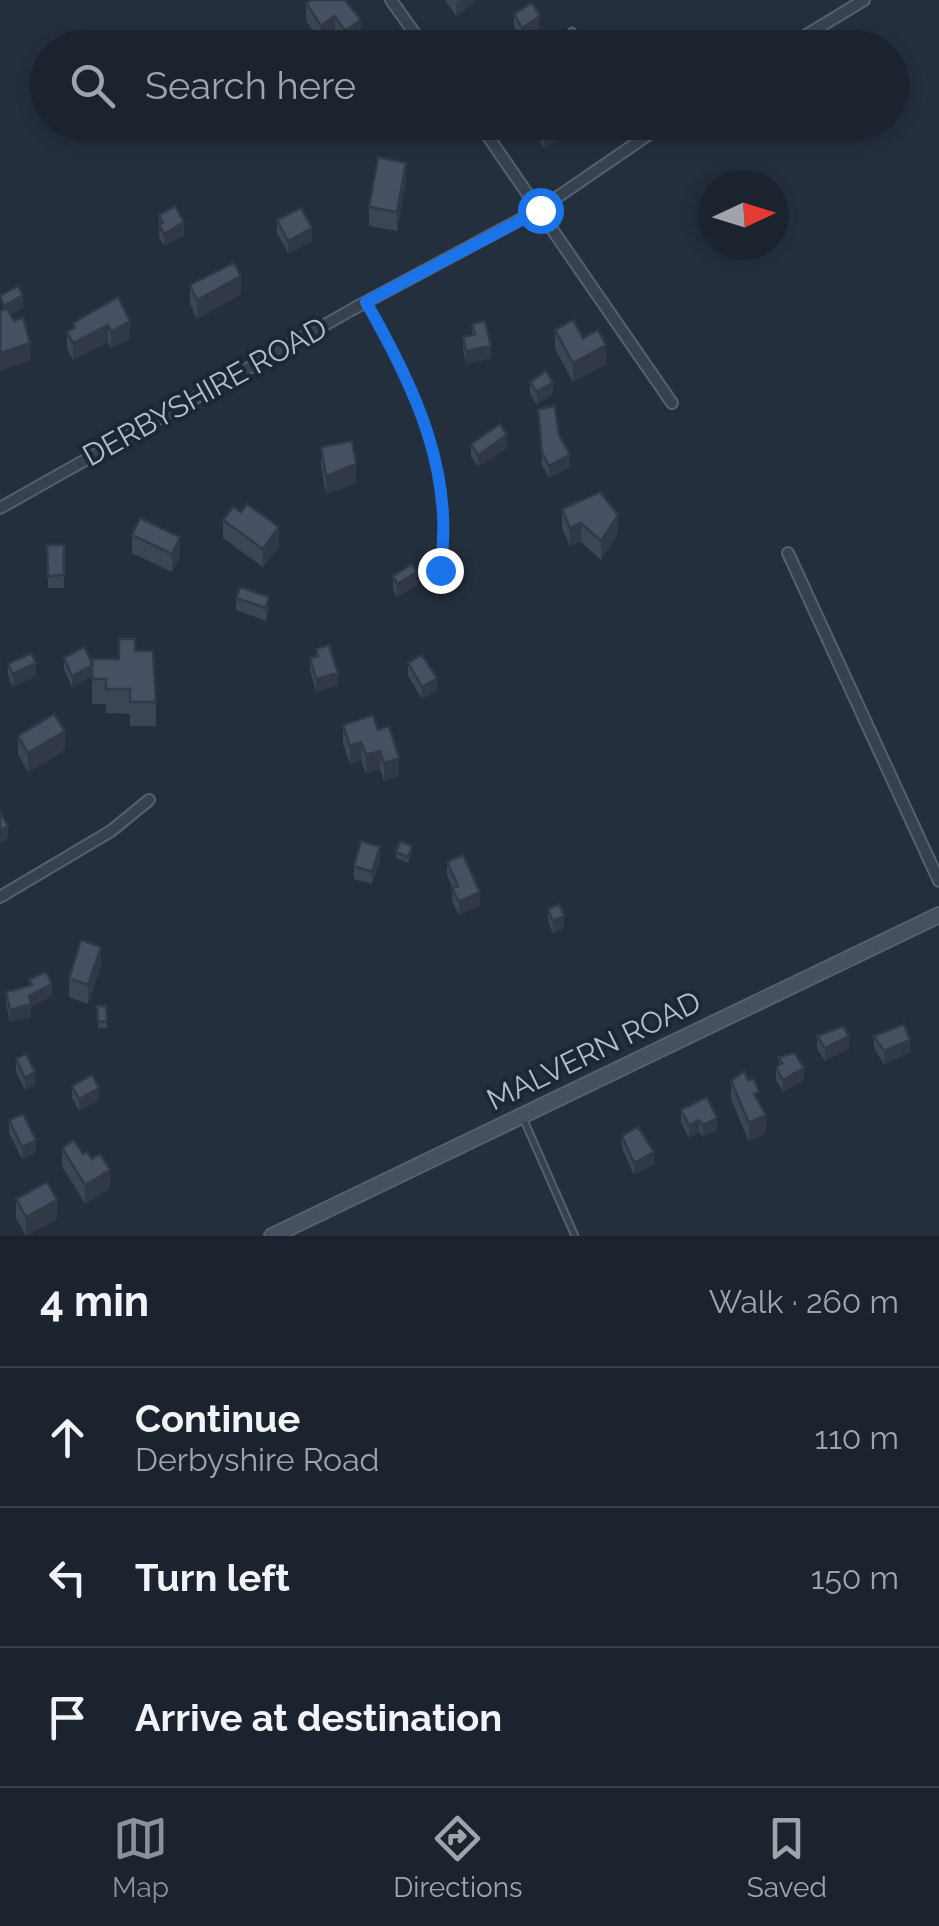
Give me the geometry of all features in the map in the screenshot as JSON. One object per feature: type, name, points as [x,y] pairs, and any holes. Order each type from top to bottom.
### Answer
[{"type":"main road","name":"MALVERN ROAD","points":[[272,1236],[939,916]]},
{"type":"street","points":[[391,0],[412,30]]},
{"type":"street","points":[[813,30],[860,1]]},
{"type":"street","points":[[491,140],[672,403]]},
{"type":"street","name":"DERBYSHIRE ROAD","points":[[0,508],[366,302],[540,210],[641,140]]},
{"type":"street","points":[[788,553],[939,881]]},
{"type":"street","points":[[0,897],[111,831],[148,800]]},
{"type":"lane","points":[[366,302],[401,365],[428,432],[445,521],[440,570]]},
{"type":"lane","points":[[522,1116],[575,1236]]},
{"type":"building","points":[[345,0],[361,20],[344,30],[335,16],[321,26],[306,3]]},
{"type":"building","points":[[532,3],[540,16],[522,28],[514,14]]},
{"type":"building","points":[[378,157],[406,163],[397,212],[369,207]]},
{"type":"building","points":[[175,206],[184,222],[164,234],[159,215]]},
{"type":"building","points":[[301,208],[312,228],[288,241],[277,220]]},
{"type":"building","points":[[234,263],[241,276],[197,300],[190,285]]},
{"type":"building","points":[[18,286],[23,295],[4,306],[0,296]]},
{"type":"building","points":[[118,297],[130,321],[111,332],[108,325],[73,343],[67,332],[75,328],[73,323]]},
{"type":"building","points":[[7,308],[14,321],[23,317],[30,343],[0,353],[0,311]]},
{"type":"building","points":[[573,320],[583,338],[598,330],[606,345],[573,363],[555,330]]},
{"type":"building","points":[[485,321],[491,346],[466,351],[463,337],[475,334],[472,324]]},
{"type":"building","points":[[546,371],[553,382],[537,392],[530,382]]},
{"type":"building","points":[[555,406],[559,435],[570,454],[549,466],[542,453],[538,409]]},
{"type":"building","points":[[500,424],[507,435],[478,455],[471,444]]},
{"type":"building","points":[[352,441],[356,464],[326,476],[321,447]]},
{"type":"building","points":[[600,492],[618,515],[601,541],[581,523],[570,528],[562,509]]},
{"type":"building","points":[[247,504],[279,527],[263,549],[223,520],[233,507],[241,512]]},
{"type":"building","points":[[140,518],[180,537],[172,554],[132,535]]},
{"type":"building","points":[[47,545],[64,545],[64,575],[48,576]]},
{"type":"building","points":[[412,564],[417,572],[397,584],[393,576]]},
{"type":"building","points":[[240,587],[269,597],[266,608],[236,598]]},
{"type":"building","points":[[119,639],[135,639],[135,651],[153,651],[156,702],[130,702],[130,689],[106,689],[106,679],[92,679],[92,659],[119,659]]},
{"type":"building","points":[[329,645],[338,673],[316,679],[310,658],[318,656],[316,649]]},
{"type":"building","points":[[84,647],[93,665],[72,676],[64,658]]},
{"type":"building","points":[[31,653],[36,663],[13,674],[8,664]]},
{"type":"building","points":[[422,655],[437,678],[422,687],[408,663]]},
{"type":"building","points":[[54,714],[65,731],[28,753],[18,736]]},
{"type":"building","points":[[373,715],[378,730],[389,726],[399,758],[384,763],[380,751],[366,755],[361,742],[350,746],[343,725]]},
{"type":"building","points":[[0,812],[8,826],[0,831]]},
{"type":"building","points":[[361,841],[380,847],[372,872],[354,866]]},
{"type":"building","points":[[400,841],[412,846],[408,857],[396,852]]},
{"type":"building","points":[[463,855],[480,892],[459,902],[452,888],[458,886],[447,862]]},
{"type":"building","points":[[559,904],[564,916],[553,921],[548,909]]},
{"type":"building","points":[[81,940],[101,947],[88,985],[69,978]]},
{"type":"building","points":[[46,972],[52,984],[29,996],[31,1004],[10,1010],[6,992],[32,985],[29,979]]},
{"type":"building","points":[[97,1006],[106,1006],[107,1021],[98,1022]]},
{"type":"building","points":[[904,1024],[910,1040],[884,1051],[874,1036]]},
{"type":"building","points":[[843,1026],[849,1036],[825,1048],[817,1036]]},
{"type":"building","points":[[795,1053],[804,1068],[783,1080],[776,1067],[782,1063],[779,1057]]},
{"type":"building","points":[[26,1054],[35,1072],[25,1078],[16,1059]]},
{"type":"building","points":[[744,1071],[748,1080],[754,1079],[759,1092],[754,1094],[766,1115],[749,1123],[731,1081]]},
{"type":"building","points":[[92,1075],[99,1088],[79,1099],[72,1086]]},
{"type":"building","points":[[707,1097],[717,1118],[703,1125],[699,1120],[689,1125],[681,1110]]},
{"type":"building","points":[[23,1114],[36,1140],[22,1147],[9,1120]]},
{"type":"building","points":[[638,1127],[654,1152],[634,1163],[622,1136]]},
{"type":"building","points":[[74,1140],[83,1154],[87,1152],[92,1159],[100,1154],[110,1170],[85,1185],[62,1148]]},
{"type":"building","points":[[47,1182],[57,1200],[26,1217],[16,1199]]},
{"type":"route","points":[[440,570],[445,521],[428,432],[415,396],[366,302],[540,210]]}]
